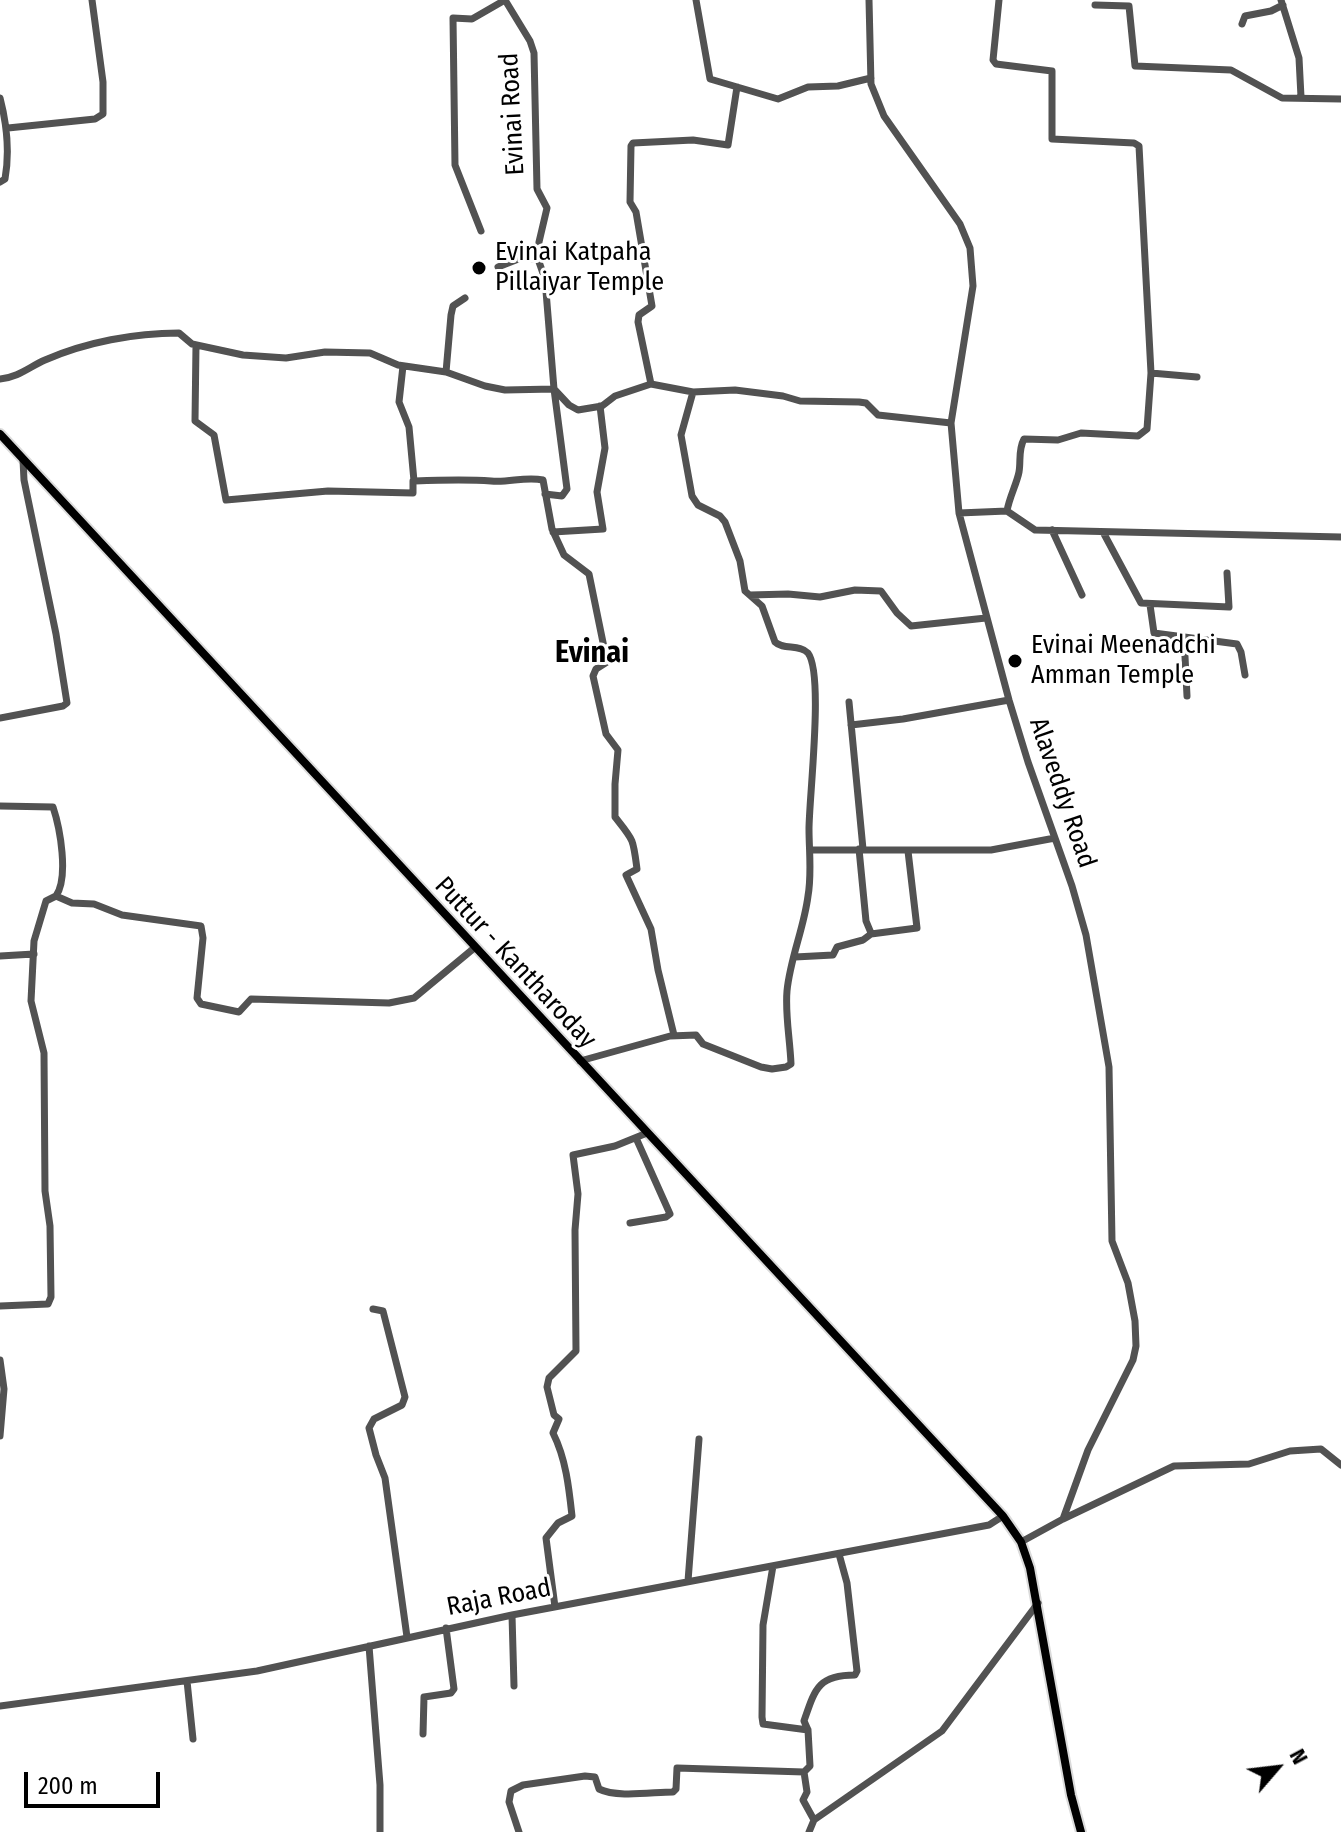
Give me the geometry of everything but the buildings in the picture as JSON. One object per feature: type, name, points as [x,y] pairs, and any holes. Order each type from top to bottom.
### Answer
[{"type":"main road","name":"Puttur - Kantharoday","points":[[0,434],[473,949],[1003,1516],[1021,1542],[1038,1603],[1071,1795],[1081,1832]]},
{"type":"street","points":[[8,128],[95,119],[103,114],[103,82],[92,0]]},
{"type":"street","points":[[481,231],[455,165],[453,18],[472,19],[505,0]]},
{"type":"street","name":"Evinai Road","points":[[505,0],[534,53],[537,189],[547,208],[538,259],[545,279],[554,389],[567,489],[562,496],[545,494]]},
{"type":"street","points":[[696,0],[710,79],[778,99],[808,87],[838,86],[871,78]]},
{"type":"street","name":"Alaveddy Road","points":[[869,0],[871,78],[884,116],[960,224],[970,248],[973,286],[951,423],[959,513],[1009,700],[1086,935],[1109,1067],[1112,1241],[1128,1283],[1136,1346],[1133,1360],[1088,1450],[1063,1519]]},
{"type":"street","points":[[999,0],[993,60],[996,64],[1051,70],[1052,139],[1134,143],[1139,146],[1151,373],[1147,429],[1144,433],[1138,436],[1081,433],[1058,440],[1024,439],[1020,446],[1019,476],[1011,491],[1007,511]]},
{"type":"street","points":[[1242,24],[1245,16],[1271,11],[1282,3],[1299,58],[1301,97]]},
{"type":"street","points":[[1095,5],[1129,6],[1135,66],[1231,70],[1274,96],[1341,99]]},
{"type":"street","points":[[651,384],[638,322],[639,315],[652,306],[636,212],[630,202],[631,146],[649,141],[693,140],[728,145],[737,87]]},
{"type":"street","points":[[0,98],[8,128],[7,170],[5,179],[0,182]]},
{"type":"street","points":[[498,267],[521,258],[538,259]]},
{"type":"street","points":[[446,372],[453,306],[465,298]]},
{"type":"street","points":[[0,379],[14,378],[43,361],[125,336],[179,333],[196,345],[269,358],[325,352],[370,353],[403,366],[446,372],[505,390],[554,389],[573,409],[578,410],[600,406],[615,396],[651,384],[693,392],[735,390],[800,401],[859,402],[866,403],[878,415],[951,423]]},
{"type":"street","points":[[196,345],[195,421],[214,435],[226,500],[328,491],[413,493],[409,427],[399,402],[403,366]]},
{"type":"street","points":[[1151,373],[1197,377]]},
{"type":"street","points":[[580,1061],[674,1035],[696,1035],[703,1044],[761,1067],[786,1067],[791,1064],[787,989],[809,891],[815,701],[812,666],[809,654],[803,649],[778,646],[762,606],[748,596],[740,561],[725,522],[720,516],[698,505],[688,484],[681,435],[693,392]]},
{"type":"street","points":[[553,532],[603,529],[597,492],[605,448],[600,406]]},
{"type":"street","points":[[0,718],[67,703],[24,480],[23,460]]},
{"type":"street","points":[[414,481],[477,478],[492,482],[543,480],[553,532],[564,555],[589,574],[607,662],[596,669],[593,676],[606,734],[618,750],[615,817],[628,829],[634,845],[637,869],[626,875],[651,929],[674,1035]]},
{"type":"street","points":[[959,513],[1007,511],[1035,530],[1341,537]]},
{"type":"street","points":[[1052,530],[1082,595]]},
{"type":"street","points":[[1103,532],[1141,603],[1229,607],[1227,573]]},
{"type":"street","points":[[748,596],[788,594],[820,597],[855,590],[881,591],[911,626],[986,618]]},
{"type":"street","points":[[1150,605],[1154,633],[1237,644],[1245,675]]},
{"type":"street","points":[[1184,637],[1187,696]]},
{"type":"street","points":[[851,725],[1009,700]]},
{"type":"street","points":[[849,702],[866,921],[871,933]]},
{"type":"street","points":[[0,806],[53,807],[63,870],[63,882],[56,896],[46,901],[34,941],[31,1001],[44,1057],[45,1191],[50,1226],[51,1297],[48,1304],[0,1306]]},
{"type":"street","points":[[810,850],[991,850],[1055,838]]},
{"type":"street","points":[[795,957],[833,955],[837,947],[863,940],[871,934],[917,928],[908,851]]},
{"type":"street","points":[[56,896],[72,903],[94,904],[122,915],[201,926],[203,938],[197,998],[201,1004],[239,1012],[251,999],[389,1003],[414,998],[473,949]]},
{"type":"street","points":[[0,956],[34,954]]},
{"type":"street","points":[[555,1607],[546,1538],[558,1523],[572,1516],[565,1462],[553,1433],[559,1419],[554,1415],[547,1387],[549,1378],[576,1351],[575,1230],[578,1194],[573,1155],[615,1146],[647,1133]]},
{"type":"street","points":[[630,1223],[670,1214],[636,1138]]},
{"type":"street","points":[[373,1309],[383,1311],[405,1397],[405,1403],[374,1419],[369,1428],[385,1478],[407,1637]]},
{"type":"street","points":[[0,1360],[4,1389],[0,1436]]},
{"type":"street","points":[[688,1581],[699,1439]]},
{"type":"street","points":[[1021,1542],[1174,1466],[1249,1464],[1290,1451],[1321,1449],[1341,1465]]},
{"type":"street","name":"Raja Road","points":[[0,1706],[257,1671],[446,1628],[989,1525],[1003,1516]]},
{"type":"street","points":[[519,1832],[509,1802],[511,1791],[523,1785],[585,1776],[595,1777],[599,1789],[607,1793],[645,1794],[673,1792],[676,1789],[677,1768],[804,1772],[810,1766],[808,1730],[804,1721],[814,1690],[826,1680],[840,1675],[855,1675],[857,1671],[847,1583],[839,1554]]},
{"type":"street","points":[[773,1566],[763,1625],[763,1724],[808,1730]]},
{"type":"street","points":[[809,1832],[814,1820],[942,1731],[1038,1603]]},
{"type":"street","points":[[512,1615],[514,1686]]},
{"type":"street","points":[[423,1734],[424,1697],[451,1693],[454,1689],[446,1628]]},
{"type":"street","points":[[369,1646],[380,1785],[380,1832]]},
{"type":"street","points":[[187,1681],[193,1739]]},
{"type":"street","points":[[804,1772],[807,1792],[803,1800],[814,1820]]},
{"type":"place","name":"Evinai Katpaha Pillaiyar Temple","points":[[479,268]]},
{"type":"place","name":"Evinai Meenadchi Amman Temple","points":[[1015,661]]},
{"type":"district","name":"Evinai","points":[[592,654]]}]
